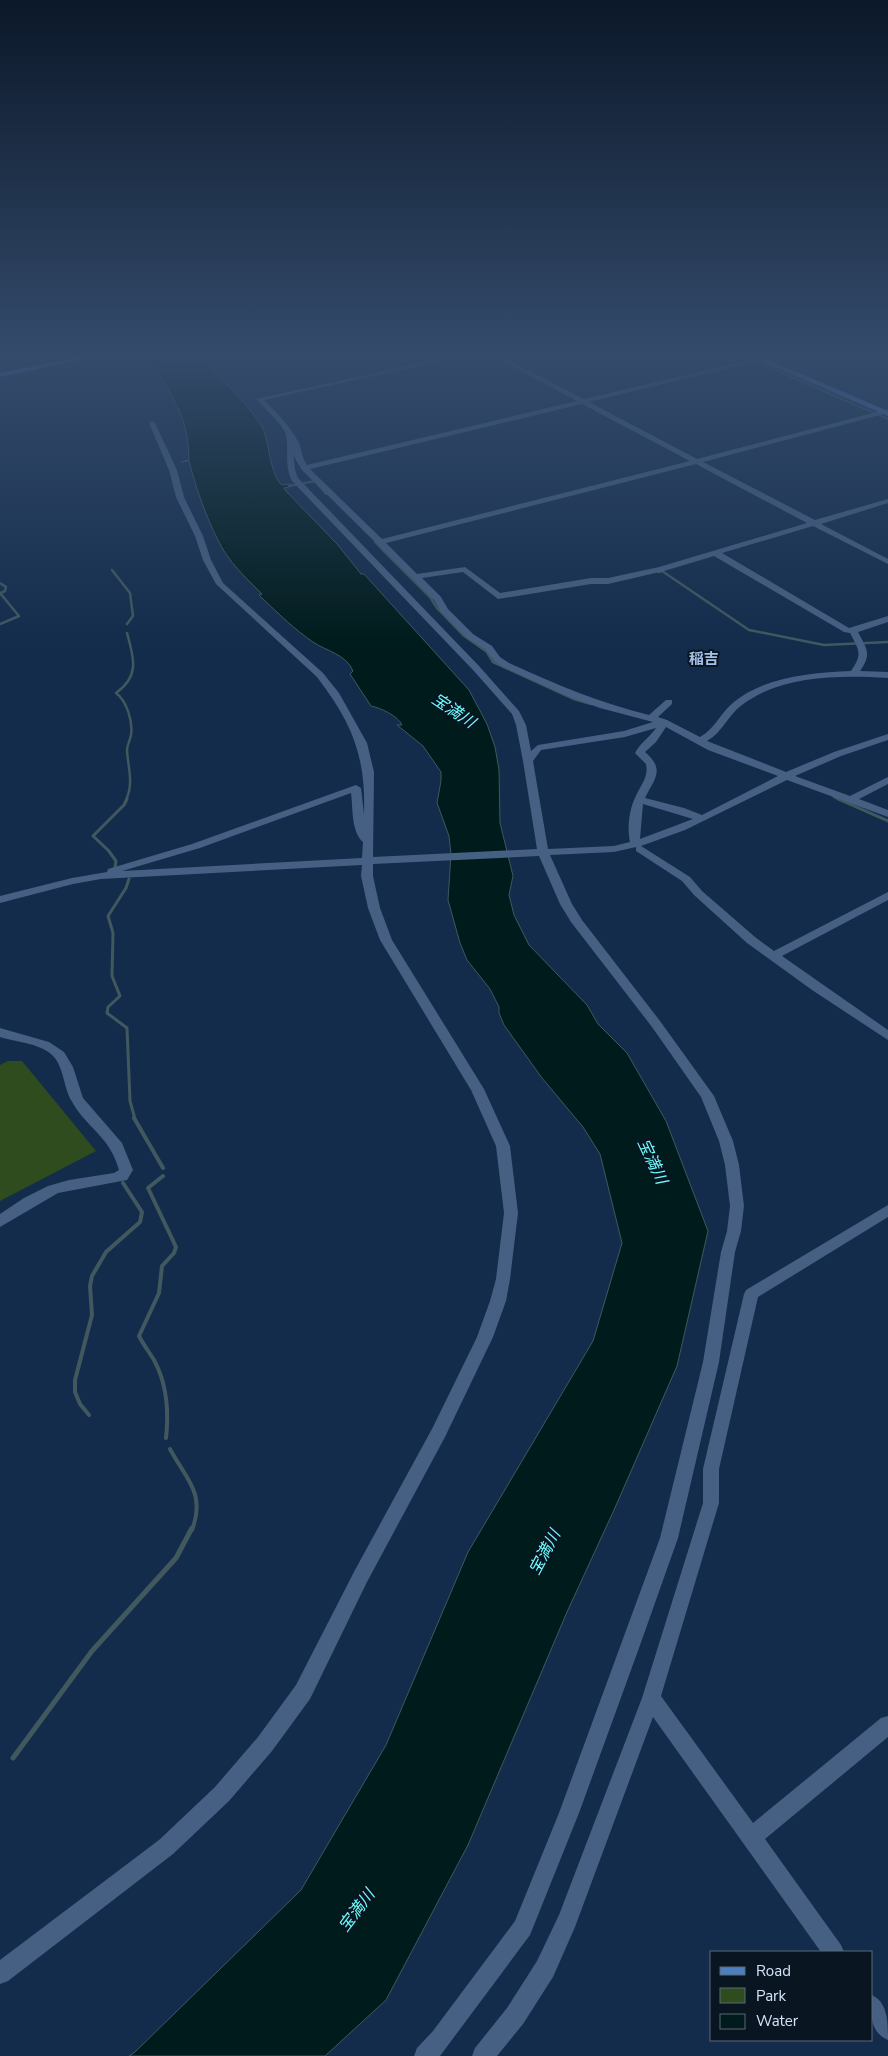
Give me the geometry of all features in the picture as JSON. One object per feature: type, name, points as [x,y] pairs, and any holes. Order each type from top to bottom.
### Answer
[{"type":"street","points":[[166,454],[180,496],[199,536],[207,560],[220,584],[320,675],[334,693],[349,718],[368,759],[370,795],[367,843]]},
{"type":"street","points":[[290,454],[292,475],[310,496],[508,702],[516,713],[524,737],[528,760],[536,853],[577,922],[656,1024],[707,1096],[726,1141],[732,1165],[737,1206],[711,1362],[669,1538],[569,1813],[523,1928],[441,2039],[425,2056]]},
{"type":"street","points":[[298,454],[306,468],[438,599],[444,610],[470,636],[489,648],[497,659],[506,665],[570,694],[603,706],[664,722],[712,748],[888,814]]},
{"type":"street","points":[[306,468],[365,454]]},
{"type":"street","points":[[683,454],[888,562]]},
{"type":"street","points":[[381,542],[724,454]]},
{"type":"street","points":[[414,576],[464,569],[498,596],[591,581],[608,581],[661,569],[888,501]]},
{"type":"street","points":[[715,553],[847,630],[853,631],[888,619]]},
{"type":"street","points":[[853,631],[864,651],[862,662],[855,672]]},
{"type":"street","points":[[700,741],[710,737],[738,704],[763,688],[810,678],[855,672],[888,675]]},
{"type":"street","points":[[650,718],[669,702]]},
{"type":"street","points":[[528,760],[538,748],[626,734],[664,722]]},
{"type":"street","points":[[664,722],[653,740],[640,753],[650,762],[652,772],[651,783],[639,800],[634,829],[638,846],[686,879],[698,893],[773,956],[888,1036]]},
{"type":"street","points":[[524,737],[538,748]]},
{"type":"street","points":[[0,900],[72,881],[101,876],[371,860],[614,849],[640,845],[701,818],[788,775],[834,755],[888,737]]},
{"type":"street","points":[[852,799],[888,780]]},
{"type":"street","points":[[0,1973],[166,1847],[222,1794],[265,1744],[303,1692],[361,1576],[439,1432],[485,1337],[498,1301],[503,1279],[511,1213],[503,1146],[478,1089],[401,967],[386,940],[374,908],[367,876],[371,860],[360,826],[356,788],[214,840],[113,870],[101,876]]},
{"type":"street","points":[[639,800],[680,810],[701,818]]},
{"type":"street","points":[[773,956],[888,895]]},
{"type":"street","points":[[0,1032],[54,1050],[65,1066],[76,1098],[86,1112],[114,1140],[123,1156],[126,1170],[122,1176],[70,1185],[46,1192],[0,1220]]},
{"type":"street","points":[[483,2056],[515,2016],[546,1969],[568,1920],[651,1698],[711,1503],[712,1469],[751,1294],[888,1210]]},
{"type":"street","points":[[651,1698],[833,1951]]},
{"type":"street","points":[[752,1837],[888,1725]]},
{"type":"street","points":[[873,2007],[888,2029]]},
{"type":"green space","points":[[8,1061],[22,1061],[96,1151],[0,1201],[0,1065]]},
{"type":"water","name":"宝満川","points":[[188,454],[270,454],[278,481],[282,485],[291,484],[292,486],[284,488],[285,490],[337,544],[361,574],[364,574],[469,690],[487,724],[495,747],[499,770],[500,823],[513,876],[509,895],[514,915],[529,945],[587,1005],[598,1024],[627,1053],[666,1121],[708,1231],[677,1366],[567,1612],[468,1845],[386,2000],[325,2056],[129,2056],[301,1890],[386,1745],[468,1552],[593,1341],[622,1243],[600,1154],[583,1127],[542,1078],[504,1025],[499,1013],[499,1007],[490,989],[467,960],[460,943],[448,900],[451,854],[449,836],[437,803],[441,772],[423,746],[397,725],[402,725],[397,719],[371,706],[350,674],[353,671],[350,665],[341,657],[313,642],[287,622],[259,595],[262,594],[228,557],[208,519],[189,461],[181,462],[189,460]]},
{"type":"waterway","points":[[289,486],[315,481],[326,494]]},
{"type":"waterway","points":[[375,542],[430,597],[437,608],[463,635],[487,652],[493,662],[574,699],[591,704]]},
{"type":"waterway","points":[[112,570],[130,593],[133,616],[127,624]]},
{"type":"waterway","points":[[659,572],[662,571],[749,630],[824,645],[888,642]]},
{"type":"waterway","points":[[0,583],[6,587],[5,591],[0,593],[19,616],[0,624]]},
{"type":"waterway","points":[[126,800],[130,788],[127,746],[131,735],[131,724],[126,706],[116,693],[124,687],[132,673],[133,658],[127,633]]},
{"type":"waterway","points":[[834,797],[841,800]]},
{"type":"waterway","points":[[115,867],[116,861],[108,850],[93,836],[124,805],[127,799]]},
{"type":"waterway","points":[[838,799],[888,821]]},
{"type":"waterway","points":[[129,879],[126,888],[108,916],[113,933],[112,976],[120,996],[108,1007],[107,1013],[127,1028],[130,1101],[135,1119]]},
{"type":"waterway","points":[[134,1118],[163,1168]]},
{"type":"waterway","points":[[163,1176],[148,1188],[176,1247],[174,1253],[162,1266],[159,1293],[139,1336],[154,1360],[162,1379],[167,1408],[166,1438]]},
{"type":"waterway","points":[[89,1415],[80,1404],[75,1392],[75,1380],[92,1315],[90,1286],[92,1276],[106,1252],[140,1222],[142,1212],[123,1183]]},
{"type":"waterway","points":[[170,1449],[188,1478],[195,1496],[197,1506],[192,1530]]},
{"type":"waterway","points":[[13,1758],[92,1651],[176,1558],[192,1528]]},
{"type":"district","name":"稲吉","points":[[704,659]]}]
